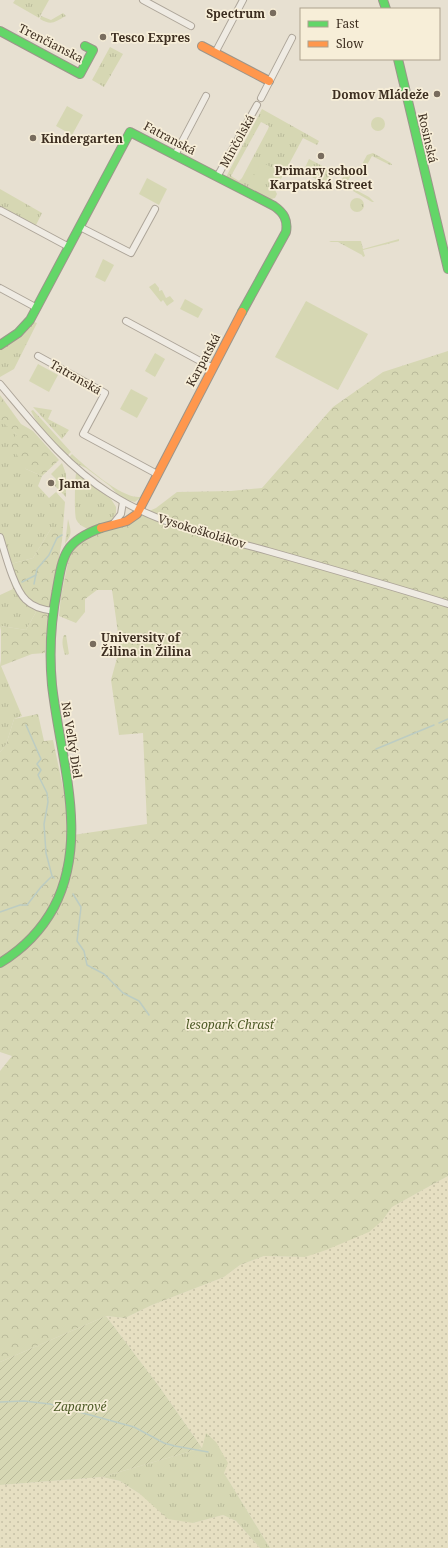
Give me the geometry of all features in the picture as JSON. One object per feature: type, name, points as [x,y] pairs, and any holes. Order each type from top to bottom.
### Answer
[{"type":"street","points":[[143,0],[191,26]]},
{"type":"street","points":[[215,53],[243,0]]},
{"type":"street","name":"Trenčianska","points":[[0,31],[80,74],[93,50],[85,46]]},
{"type":"street","points":[[261,98],[292,38]]},
{"type":"street","points":[[202,46],[270,81]]},
{"type":"street","name":"Rosinská","points":[[398,60],[448,269]]},
{"type":"street","points":[[175,155],[206,96]]},
{"type":"street","name":"Minčolská","points":[[217,177],[257,105]]},
{"type":"street","name":"Fatranská","points":[[0,345],[24,327],[37,308],[130,132],[281,211],[285,214],[288,222]]},
{"type":"street","points":[[80,227],[131,253],[155,209]]},
{"type":"street","points":[[0,210],[69,247]]},
{"type":"street","name":"Karpatská","points":[[139,510],[286,232],[288,222]]},
{"type":"street","points":[[0,288],[37,308]]},
{"type":"street","points":[[126,321],[213,368]]},
{"type":"street","name":"Tatranská","points":[[38,356],[106,393],[83,434],[157,474]]},
{"type":"street","name":"Vysokoškolákov","points":[[0,384],[51,444],[69,462],[89,479],[123,502],[139,510],[192,530],[360,577],[448,604]]},
{"type":"street","points":[[113,524],[121,514],[123,502]]},
{"type":"street","name":"Na Veľký Diel","points":[[0,963],[24,946],[45,924],[55,908],[69,868],[72,833],[70,800],[54,702],[51,672],[51,645],[54,611],[64,558],[70,545],[81,536],[134,518],[139,510]]},
{"type":"street","points":[[0,537],[3,554],[18,588],[25,599],[35,606],[54,611]]},
{"type":"shaded area","points":[[448,1176],[448,1548],[270,1548],[224,1473],[202,1448],[161,1389],[106,1316],[125,1318],[152,1305],[224,1277],[240,1265],[264,1256],[305,1257],[382,1221],[392,1207]]},
{"type":"shaded area","points":[[102,1477],[120,1481],[140,1494],[193,1523],[223,1515],[236,1521],[260,1548],[0,1548],[0,1485]]},
{"type":"green space","points":[[15,0],[49,0],[39,18],[13,3]]},
{"type":"green space","points":[[63,13],[66,16],[50,23],[40,19],[41,16],[51,20]]},
{"type":"green space","points":[[110,47],[123,54],[104,87],[92,80]]},
{"type":"green space","points":[[67,106],[83,115],[72,135],[56,126]]},
{"type":"green space","points":[[262,109],[319,141],[317,145],[303,138],[281,179],[279,178],[274,188],[277,194],[275,198],[267,200],[226,177]],"holes":[[[261,122],[269,126],[242,178],[239,181],[231,176]]]},
{"type":"green space","points":[[378,117],[383,119],[385,124],[383,129],[378,131],[373,129],[371,124],[373,119]]},
{"type":"green space","points":[[373,153],[392,165],[372,156],[364,170],[360,168],[367,155]]},
{"type":"green space","points":[[309,159],[332,171],[325,184],[303,172]]},
{"type":"green space","points":[[261,162],[271,167],[262,184],[252,179]]},
{"type":"green space","points":[[348,168],[353,171],[347,183],[341,181]]},
{"type":"green space","points":[[147,178],[167,189],[159,205],[139,194]]},
{"type":"green space","points":[[0,189],[42,213],[35,227],[0,208]]},
{"type":"green space","points":[[354,189],[369,197],[374,202],[353,191]]},
{"type":"green space","points":[[357,198],[362,200],[364,205],[362,210],[357,212],[352,210],[350,205],[352,200]]},
{"type":"green space","points":[[399,239],[399,241],[363,250],[365,256],[363,257],[362,255],[338,242],[329,242],[361,241],[363,249]]},
{"type":"green space","points":[[103,259],[114,265],[105,282],[95,277]]},
{"type":"green space","points":[[155,283],[159,288],[159,291],[162,290],[166,298],[170,296],[174,301],[167,306],[163,300],[161,302],[149,287]]},
{"type":"green space","points":[[185,299],[203,309],[198,318],[180,309]]},
{"type":"green space","points":[[306,301],[368,334],[338,390],[275,357]]},
{"type":"green space","points":[[31,321],[37,323],[14,369],[0,377],[0,348]]},
{"type":"green space","name":"lesopark Chrasť","points":[[448,351],[448,1176],[392,1207],[382,1221],[369,1232],[326,1250],[305,1257],[264,1256],[240,1265],[224,1277],[152,1305],[125,1318],[106,1316],[0,1362],[0,1071],[12,1056],[0,1052],[0,752],[6,745],[14,719],[38,714],[44,741],[53,740],[73,835],[147,824],[143,733],[119,735],[111,680],[120,647],[112,590],[97,590],[85,599],[85,612],[76,623],[59,616],[61,596],[69,557],[77,543],[156,508],[177,492],[231,491],[262,488],[333,407],[383,372]]},
{"type":"green space","points":[[155,353],[165,359],[155,377],[145,371]]},
{"type":"green space","points":[[38,364],[58,375],[49,392],[29,381]]},
{"type":"green space","points":[[131,389],[148,398],[137,418],[120,409]]},
{"type":"green space","points":[[0,395],[21,424],[33,431],[59,460],[42,476],[26,469],[8,441],[17,435],[0,420]]},
{"type":"green space","points":[[33,407],[52,410],[48,419],[69,430],[62,439]]},
{"type":"green space","points":[[33,410],[71,452],[67,456],[38,424],[31,411]]},
{"type":"green space","points":[[0,420],[3,421],[17,435],[26,469],[42,476],[38,486],[49,498],[56,492],[65,502],[63,527],[52,527],[33,558],[7,565],[0,536]]},
{"type":"green space","points":[[72,454],[104,481],[132,496],[140,497],[149,482],[140,498],[135,502],[127,500],[119,496],[110,486],[86,468],[75,463],[69,457]]},
{"type":"green space","points":[[62,463],[66,474],[66,497],[54,485],[56,479],[51,474]]},
{"type":"green space","points":[[76,473],[111,499],[116,507],[116,513],[111,521],[88,529],[78,522],[76,519],[75,510]]},
{"type":"green space","points":[[68,519],[71,532],[65,544]]},
{"type":"green space","points":[[52,527],[63,527],[62,541],[48,617],[45,653],[32,654],[1,666],[1,626],[26,630],[36,612],[13,589],[7,565],[33,558]]},
{"type":"green space","points":[[13,589],[36,612],[26,630],[1,626],[0,631],[0,595]]},
{"type":"green space","points":[[64,635],[66,635],[69,654],[65,655],[62,642]]},
{"type":"green space","points":[[0,660],[1,666],[22,716],[14,719],[6,745],[0,752]]},
{"type":"green space","name":"Zaparové","points":[[106,1316],[161,1389],[202,1448],[102,1477],[0,1485],[0,1362]]},
{"type":"green space","points":[[206,1433],[216,1442],[228,1463],[224,1473],[270,1548],[260,1548],[236,1521],[223,1515],[193,1523],[168,1519],[140,1494],[120,1481],[102,1477],[202,1448]]},
{"type":"waterway","points":[[34,584],[37,569],[49,555],[57,538],[62,535]]},
{"type":"waterway","points":[[22,582],[36,575]]},
{"type":"waterway","points":[[439,723],[448,719]]},
{"type":"waterway","points":[[26,725],[41,759],[37,764],[41,770],[38,775],[47,793],[48,802],[44,824],[46,853],[52,876],[54,878]]},
{"type":"waterway","points":[[376,749],[434,725]]},
{"type":"waterway","points":[[0,912],[20,905],[27,905],[51,877]]},
{"type":"waterway","points":[[73,894],[81,907],[77,941],[84,951],[87,965],[104,974],[123,993],[139,1001],[149,1015]]},
{"type":"waterway","points":[[0,1402],[24,1401],[50,1404],[134,1427],[164,1443],[208,1452]]},
{"type":"traffic: fast","points":[[383,0],[386,8]]},
{"type":"traffic: fast","points":[[0,31],[80,74],[93,50],[85,46]]},
{"type":"traffic: fast","points":[[398,60],[448,269]]},
{"type":"traffic: fast","points":[[0,345],[18,333],[30,320],[130,132],[274,206],[283,214],[286,220],[286,232],[242,312]]},
{"type":"traffic: fast","points":[[0,963],[16,952],[37,932],[54,907],[65,881],[70,853],[70,798],[52,685],[52,625],[61,567],[68,550],[80,538],[101,528]]},
{"type":"traffic: slow","points":[[202,46],[269,81]]},
{"type":"traffic: slow","points":[[101,528],[127,521],[137,514],[242,312]]},
{"type":"place","name":"Spectrum","points":[[273,13]]},
{"type":"place","name":"Tesco Expres","points":[[103,37]]},
{"type":"place","name":"Domov Mládeže","points":[[437,94]]},
{"type":"place","name":"Kindergarten","points":[[33,138]]},
{"type":"place","name":"Primary school Karpatská Street","points":[[321,156]]},
{"type":"place","name":"Jama","points":[[51,483]]},
{"type":"place","name":"University of Žilina in Žilina","points":[[93,644]]}]
